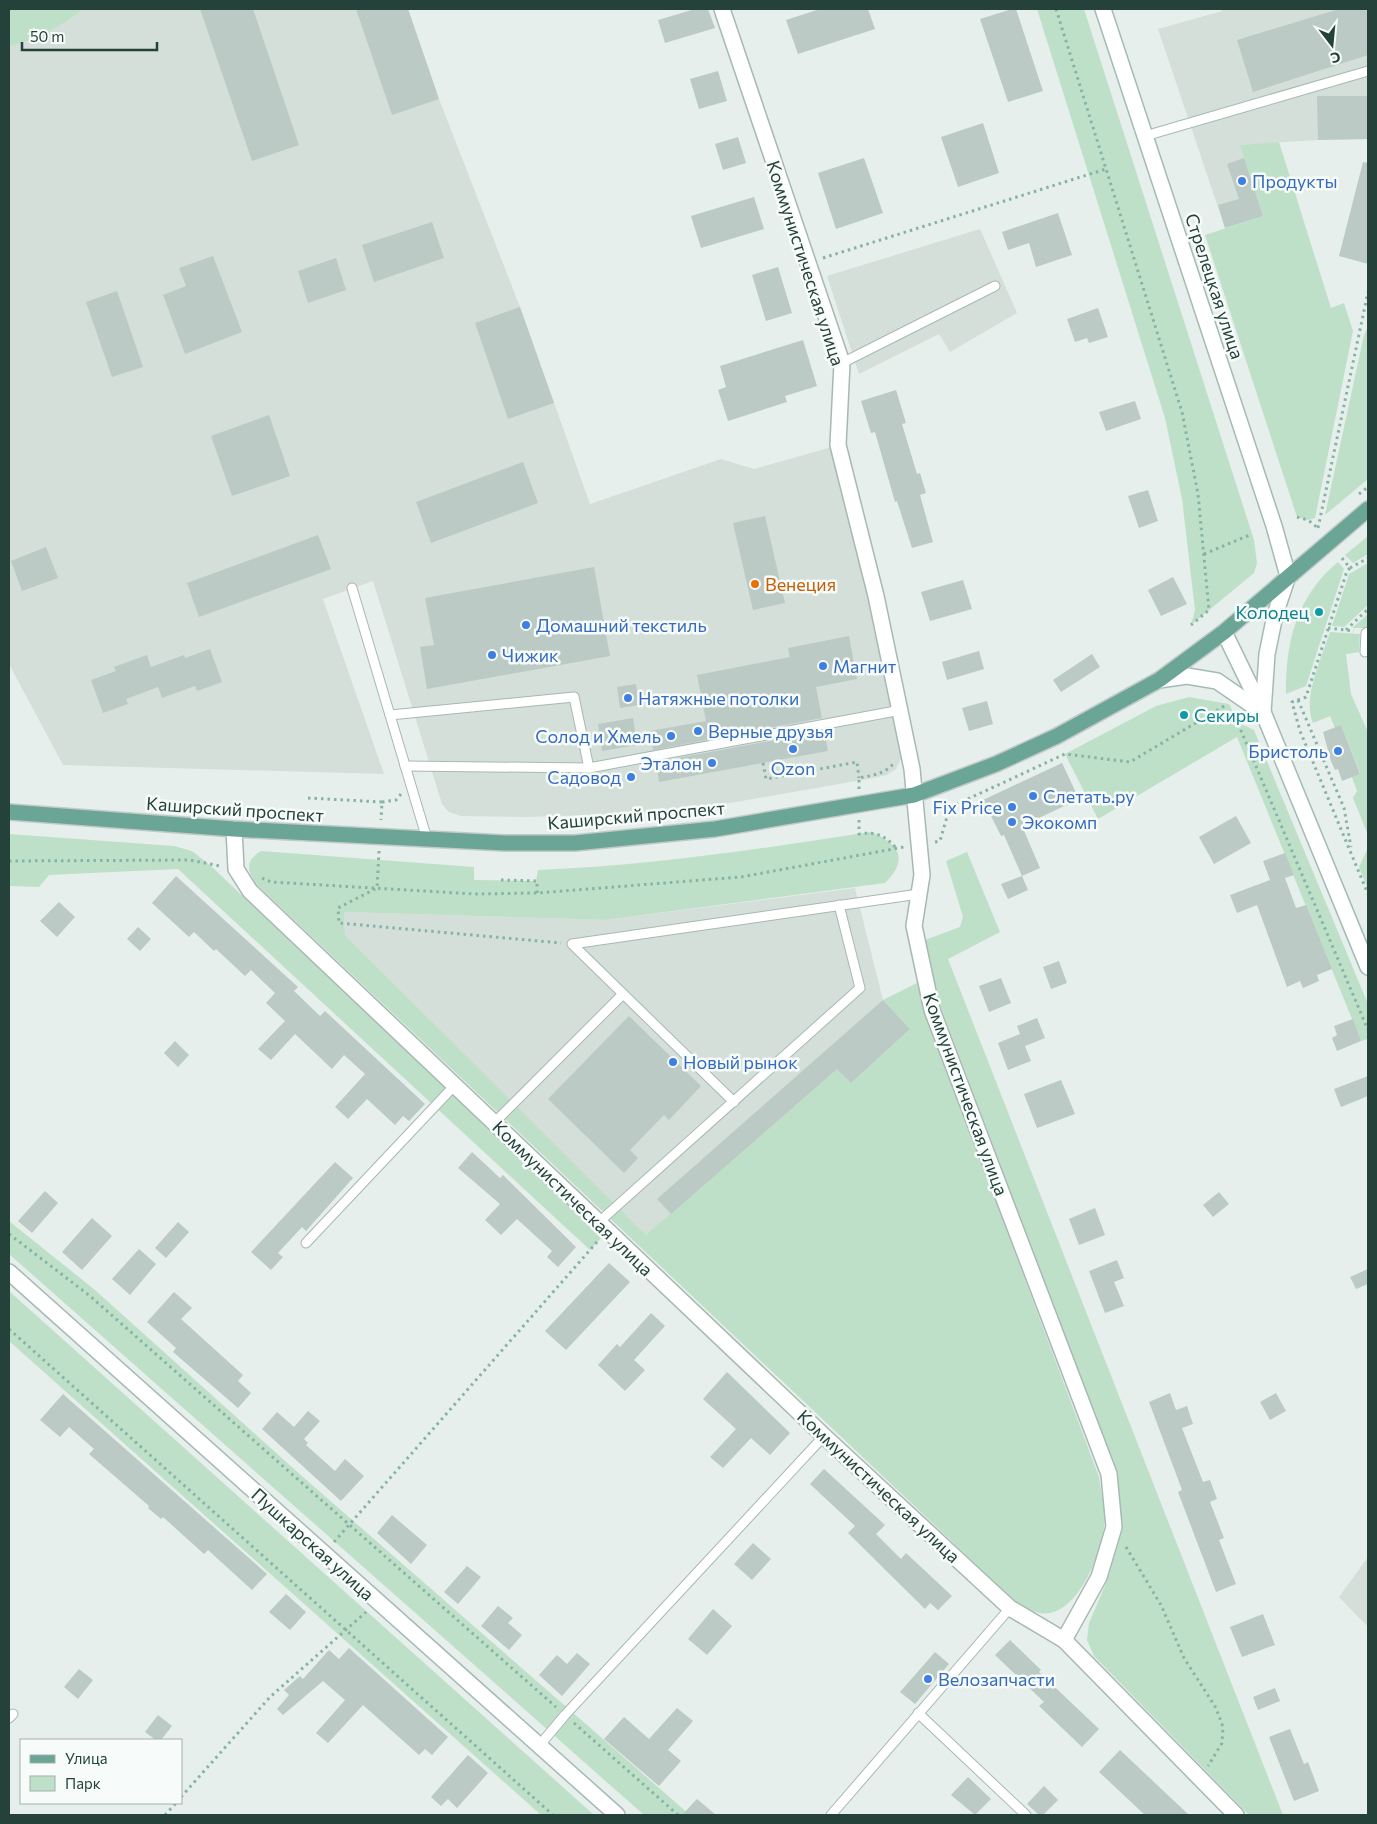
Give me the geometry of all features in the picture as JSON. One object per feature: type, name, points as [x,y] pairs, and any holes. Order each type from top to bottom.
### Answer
[{"type":"main road","points":[[1288,576],[1368,509]]},
{"type":"main road","name":"Каширский проспект","points":[[9,812],[234,829],[427,840],[505,843],[575,842],[715,829],[914,794],[996,764],[1057,736],[1159,680],[1224,632],[1288,576]]},
{"type":"street","name":"Коммунистическая улица","points":[[722,9],[842,364],[838,445],[876,596],[900,710],[914,794],[922,875],[914,926],[932,1010],[1109,1474],[1114,1527],[1099,1577],[1064,1640]]},
{"type":"street","name":"Стрелецкая улица","points":[[1103,9],[1274,526],[1288,576]]},
{"type":"street","points":[[1263,712],[1267,654],[1275,615],[1288,576]]},
{"type":"street","points":[[1224,632],[1263,712],[1368,967]]},
{"type":"street","points":[[1159,680],[1187,676],[1217,680],[1263,712]]},
{"type":"street","name":"Коммунистическая улица","points":[[234,829],[236,869],[250,891],[824,1436],[1010,1608],[1064,1640],[1236,1815]]},
{"type":"street","name":"Пушкарская улица","points":[[9,1272],[617,1815]]},
{"type":"lane","points":[[1145,136],[1368,71]]},
{"type":"lane","points":[[842,364],[995,286]]},
{"type":"lane","points":[[352,588],[427,840]]},
{"type":"lane","points":[[1365,652],[1366,632],[1368,632]]},
{"type":"lane","points":[[390,715],[574,697],[589,768]]},
{"type":"lane","points":[[405,766],[589,768],[900,710]]},
{"type":"lane","points":[[572,944],[919,894]]},
{"type":"lane","points":[[604,1226],[734,1102],[860,988],[839,906]]},
{"type":"lane","points":[[572,944],[734,1102]]},
{"type":"lane","points":[[494,1123],[623,994]]},
{"type":"lane","points":[[306,1243],[455,1085]]},
{"type":"lane","points":[[539,1746],[565,1715],[824,1436]]},
{"type":"lane","points":[[831,1815],[1010,1608]]},
{"type":"lane","points":[[918,1713],[1026,1815]]},
{"type":"path","points":[[1056,9],[1182,412],[1198,494],[1209,610],[1191,625]]},
{"type":"path","points":[[808,263],[1106,169]]},
{"type":"path","points":[[1297,518],[1308,520],[1318,528],[1368,292]]},
{"type":"path","points":[[1204,554],[1252,534]]},
{"type":"path","points":[[1342,558],[1350,568]]},
{"type":"path","points":[[1368,558],[1346,571],[1306,697],[1292,702],[1300,731],[1368,894]]},
{"type":"path","points":[[1346,630],[1368,609]]},
{"type":"path","points":[[1328,628],[1340,630]]},
{"type":"path","points":[[1298,700],[1344,808],[1352,855]]},
{"type":"path","points":[[1228,704],[1368,1030]]},
{"type":"path","points":[[763,763],[766,779],[857,762],[859,778]]},
{"type":"path","points":[[501,880],[537,882],[536,893]]},
{"type":"path","points":[[377,888],[338,908],[339,923],[572,944]]},
{"type":"path","points":[[324,1554],[604,1226]]},
{"type":"path","points":[[9,1234],[90,1296],[678,1815]]},
{"type":"path","points":[[9,1329],[553,1815]]},
{"type":"path","points":[[1114,1527],[1161,1605],[1184,1658],[1216,1708],[1223,1728],[1222,1743],[1201,1779]]},
{"type":"path","points":[[182,1796],[270,1698],[377,1601]]},
{"type":"path","points":[[165,1815],[175,1804]]},
{"type":"shaded area","points":[[9,9],[408,9],[439,99],[520,307],[590,504],[721,459],[754,469],[832,447],[871,609],[900,746],[901,759],[896,769],[887,775],[873,778],[702,808],[622,814],[528,817],[461,816],[449,812],[442,804],[373,581],[323,599],[384,774],[63,765],[9,664]]},
{"type":"shaded area","points":[[1221,9],[1368,9],[1368,139],[1241,145],[1263,216],[1225,228],[1158,29],[1222,11]]},
{"type":"shaded area","points":[[980,229],[1017,313],[950,352],[939,334],[859,374],[827,276]]},
{"type":"shaded area","name":"Новый рынок","points":[[855,888],[883,1000],[910,1029],[851,1083],[646,1236],[345,935],[344,912],[605,920]]},
{"type":"shaded area","points":[[1368,1557],[1368,1627],[1339,1597]]},
{"type":"green space","points":[[9,9],[83,9],[48,32],[9,46]]},
{"type":"green space","points":[[1037,9],[1084,9],[1254,540],[1257,563],[1254,573],[1191,625],[1195,610],[1182,499],[1165,418]]},
{"type":"green space","points":[[1279,142],[1331,308],[1344,303],[1353,331],[1315,518],[1308,520],[1297,517],[1205,235],[1263,216],[1240,145]]},
{"type":"green space","points":[[1368,327],[1368,479],[1325,515],[1364,335]]},
{"type":"green space","points":[[1368,536],[1368,554],[1353,563],[1345,555]]},
{"type":"green space","points":[[1338,562],[1344,569],[1306,686],[1286,694],[1288,656],[1296,621],[1312,590]]},
{"type":"green space","points":[[1368,563],[1368,605],[1344,627],[1332,626],[1349,574]]},
{"type":"green space","points":[[1368,614],[1368,628],[1352,628]]},
{"type":"green space","points":[[1330,632],[1360,634],[1359,652],[1346,654],[1351,694],[1368,732],[1368,835],[1353,798],[1357,791],[1352,777],[1360,773],[1341,725],[1335,728],[1330,716],[1313,723],[1310,713],[1311,690]]},
{"type":"green space","points":[[1189,697],[1229,704],[1239,723],[1254,730],[1368,1004],[1368,1039],[1361,1041],[1237,737],[1098,819],[1065,754],[1156,706]]},
{"type":"green space","points":[[870,832],[888,841],[897,852],[899,859],[897,866],[885,883],[605,920],[344,912],[345,935],[646,1235],[837,1069],[851,1083],[910,1029],[883,1000],[917,983],[925,1013],[1099,1477],[1104,1509],[1104,1527],[1098,1553],[1084,1583],[1075,1596],[1064,1606],[1052,1612],[1039,1613],[1015,1601],[256,884],[249,869],[252,858],[261,851],[474,867],[474,880],[536,881],[538,870],[663,861]]},
{"type":"green space","points":[[9,834],[174,846],[192,851],[211,866],[602,1237],[590,1250],[178,869],[49,875],[39,887],[9,886]]},
{"type":"green space","points":[[1368,848],[1368,889],[1359,867]]},
{"type":"green space","points":[[967,852],[1000,932],[948,959],[1283,1815],[1249,1815],[1094,1656],[1087,1640],[1089,1623],[1107,1581],[1123,1528],[1117,1472],[941,1008],[925,940],[960,927],[963,917],[946,861]]},
{"type":"green space","points":[[9,1221],[95,1290],[303,1477],[690,1815],[644,1815],[9,1254]]},
{"type":"green space","points":[[9,1291],[594,1815],[541,1815],[9,1341]]},
{"type":"building","points":[[200,9],[253,9],[299,145],[252,161]]},
{"type":"building","points":[[356,9],[408,9],[439,99],[392,115]]},
{"type":"building","points":[[695,9],[708,9],[715,28],[665,43],[658,20]]},
{"type":"building","points":[[820,9],[868,9],[875,29],[798,54],[786,20]]},
{"type":"building","points":[[1016,9],[1043,91],[1008,102],[980,19]]},
{"type":"building","points":[[1339,9],[1368,9],[1368,55],[1253,92],[1237,40]]},
{"type":"building","points":[[718,71],[727,101],[699,109],[690,79]]},
{"type":"building","points":[[1317,96],[1368,96],[1368,139],[1318,140]]},
{"type":"building","points":[[983,123],[999,173],[958,187],[941,137]]},
{"type":"building","points":[[738,137],[746,163],[723,170],[715,144]]},
{"type":"building","points":[[864,158],[883,213],[836,229],[818,173]]},
{"type":"building","name":"Продукты","points":[[1244,158],[1263,216],[1225,228],[1218,205],[1239,199],[1227,164]]},
{"type":"building","points":[[1363,162],[1368,163],[1368,264],[1339,256]]},
{"type":"building","points":[[754,197],[764,229],[701,248],[691,216]]},
{"type":"building","points":[[1058,213],[1072,255],[1036,267],[1029,243],[1008,250],[1002,232]]},
{"type":"building","points":[[432,222],[444,258],[374,282],[362,245]]},
{"type":"building","points":[[213,256],[242,332],[185,354],[163,295],[186,286],[179,268]]},
{"type":"building","points":[[336,258],[346,290],[308,303],[298,271]]},
{"type":"building","points":[[778,267],[792,313],[766,321],[752,275]]},
{"type":"building","points":[[117,291],[143,367],[112,377],[86,302]]},
{"type":"building","points":[[520,307],[554,403],[508,419],[475,323]]},
{"type":"building","points":[[1098,308],[1108,337],[1089,343],[1087,338],[1075,342],[1067,319]]},
{"type":"building","points":[[803,340],[817,386],[785,396],[787,402],[728,421],[718,390],[726,387],[720,366]]},
{"type":"building","points":[[896,390],[906,423],[902,424],[917,474],[920,473],[926,493],[920,495],[933,542],[912,548],[897,501],[895,502],[875,432],[871,433],[861,401]]},
{"type":"building","points":[[1135,401],[1141,419],[1106,431],[1099,412]]},
{"type":"building","points":[[269,415],[290,476],[232,496],[211,436]]},
{"type":"building","points":[[523,462],[538,503],[431,543],[416,502]]},
{"type":"building","points":[[1148,490],[1158,521],[1139,528],[1128,496]]},
{"type":"building","points":[[765,516],[785,603],[753,610],[733,523]]},
{"type":"building","points":[[318,535],[331,569],[199,617],[187,583]]},
{"type":"building","points":[[46,547],[58,578],[22,591],[11,561]]},
{"type":"building","points":[[594,567],[610,656],[427,689],[420,647],[434,645],[425,598]]},
{"type":"building","points":[[1173,577],[1187,604],[1161,616],[1148,590]]},
{"type":"building","points":[[963,580],[972,609],[930,621],[921,592]]},
{"type":"building","points":[[849,636],[857,679],[816,687],[822,718],[653,750],[650,731],[706,721],[697,675],[790,657],[788,648]]},
{"type":"building","points":[[210,649],[222,682],[197,691],[195,686],[162,698],[158,687],[126,699],[128,704],[103,713],[91,680],[116,671],[114,667],[147,655],[151,667],[184,655],[185,658]]},
{"type":"building","points":[[979,651],[984,669],[947,680],[942,662]]},
{"type":"building","points":[[1092,654],[1100,667],[1061,692],[1053,680]]},
{"type":"building","points":[[636,684],[639,705],[620,708],[617,687]]},
{"type":"building","points":[[987,701],[993,724],[969,731],[962,708]]},
{"type":"building","points":[[633,718],[637,745],[602,751],[598,724]]},
{"type":"building","points":[[1341,725],[1360,774],[1342,781],[1338,769],[1335,770],[1331,761],[1323,732]]},
{"type":"building","points":[[824,731],[828,751],[659,782],[656,762]]},
{"type":"building","points":[[1062,763],[1079,799],[1022,826],[1040,868],[1022,876],[1004,835],[1001,836],[983,800]]},
{"type":"building","points":[[1236,816],[1251,843],[1214,864],[1199,837]]},
{"type":"building","points":[[1285,853],[1294,875],[1285,878],[1296,908],[1306,905],[1332,969],[1317,975],[1319,981],[1303,988],[1300,981],[1287,987],[1257,905],[1237,913],[1230,895],[1270,880],[1263,861]]},
{"type":"building","points":[[176,876],[298,987],[294,991],[320,1016],[325,1011],[425,1104],[409,1121],[403,1116],[395,1125],[367,1099],[348,1119],[335,1107],[365,1074],[344,1055],[332,1069],[295,1034],[271,1060],[258,1049],[285,1021],[266,1003],[275,993],[251,970],[245,976],[194,932],[189,937],[152,903]]},
{"type":"building","points":[[1022,876],[1028,890],[1008,899],[1001,884]]},
{"type":"building","points":[[59,902],[75,917],[57,937],[40,921]]},
{"type":"building","points":[[138,927],[151,939],[140,951],[127,939]]},
{"type":"building","points":[[1059,961],[1067,983],[1051,989],[1043,967]]},
{"type":"building","points":[[1001,978],[1011,1003],[989,1012],[979,986]]},
{"type":"building","points":[[883,1000],[910,1029],[851,1083],[837,1069],[671,1214],[657,1199]]},
{"type":"building","points":[[629,1016],[701,1086],[669,1120],[664,1115],[630,1150],[638,1158],[624,1173],[548,1099]]},
{"type":"building","points":[[1037,1018],[1045,1038],[1025,1046],[1031,1061],[1008,1070],[998,1043],[1020,1034],[1017,1026]]},
{"type":"building","points":[[1353,1019],[1361,1041],[1337,1051],[1332,1038],[1337,1035],[1334,1026]]},
{"type":"building","points":[[175,1041],[189,1055],[178,1067],[164,1053]]},
{"type":"building","points":[[1368,1076],[1368,1096],[1341,1107],[1334,1089]]},
{"type":"building","points":[[1061,1080],[1075,1114],[1037,1128],[1024,1094]]},
{"type":"building","points":[[472,1152],[500,1178],[503,1175],[576,1247],[558,1267],[547,1257],[552,1251],[517,1219],[501,1235],[485,1220],[500,1204],[458,1168]]},
{"type":"building","points":[[335,1162],[353,1178],[306,1231],[302,1227],[278,1253],[283,1257],[271,1270],[251,1252]]},
{"type":"building","points":[[45,1191],[58,1203],[32,1233],[18,1221]]},
{"type":"building","points":[[1219,1192],[1229,1204],[1213,1217],[1203,1205]]},
{"type":"building","points":[[1095,1208],[1105,1235],[1079,1245],[1069,1219]]},
{"type":"building","points":[[92,1218],[112,1236],[82,1270],[62,1252]]},
{"type":"building","points":[[178,1222],[189,1232],[166,1258],[155,1248]]},
{"type":"building","points":[[139,1249],[156,1264],[130,1295],[112,1279]]},
{"type":"building","points":[[1117,1260],[1124,1278],[1114,1282],[1124,1306],[1105,1313],[1089,1271]]},
{"type":"building","points":[[609,1263],[630,1282],[566,1350],[545,1331]]},
{"type":"building","points":[[1368,1269],[1368,1284],[1356,1289],[1350,1277]]},
{"type":"building","points":[[174,1292],[192,1308],[181,1319],[243,1375],[238,1381],[251,1393],[238,1408],[173,1352],[176,1348],[147,1322]]},
{"type":"building","points":[[651,1313],[665,1326],[634,1360],[645,1370],[625,1391],[598,1365],[617,1344],[620,1347]]},
{"type":"building","points":[[727,1372],[790,1433],[770,1455],[751,1438],[723,1468],[710,1457],[736,1429],[703,1399]]},
{"type":"building","points":[[1170,1393],[1176,1410],[1187,1406],[1193,1424],[1182,1428],[1203,1482],[1210,1480],[1217,1499],[1210,1502],[1224,1538],[1219,1540],[1236,1584],[1216,1592],[1178,1492],[1182,1490],[1149,1402]]},
{"type":"building","points":[[1276,1393],[1286,1411],[1270,1420],[1260,1402]]},
{"type":"building","points":[[63,1394],[267,1574],[252,1590],[208,1550],[204,1554],[163,1517],[161,1519],[148,1508],[149,1506],[89,1454],[94,1449],[69,1427],[60,1437],[40,1420]]},
{"type":"building","points":[[308,1411],[320,1421],[304,1439],[308,1443],[306,1445],[335,1471],[345,1459],[364,1476],[341,1501],[262,1429],[277,1412],[294,1427]]},
{"type":"building","points":[[824,1469],[885,1525],[876,1534],[901,1559],[906,1553],[952,1596],[938,1610],[930,1603],[925,1609],[848,1533],[855,1526],[810,1484]]},
{"type":"building","points":[[392,1515],[427,1545],[411,1564],[377,1533]]},
{"type":"building","points":[[753,1543],[771,1559],[752,1580],[734,1564]]},
{"type":"building","points":[[467,1566],[481,1577],[458,1604],[444,1592]]},
{"type":"building","points":[[286,1594],[306,1612],[290,1630],[269,1612]]},
{"type":"building","points":[[498,1606],[513,1618],[508,1623],[522,1635],[509,1650],[481,1626]]},
{"type":"building","points":[[713,1609],[732,1626],[707,1655],[688,1639]]},
{"type":"building","points":[[1263,1614],[1275,1645],[1242,1657],[1230,1627]]},
{"type":"building","points":[[1010,1640],[1041,1670],[1039,1672],[1099,1729],[1082,1747],[1039,1706],[1044,1702],[995,1655]]},
{"type":"building","points":[[349,1648],[448,1737],[432,1755],[425,1749],[419,1755],[363,1705],[328,1743],[316,1733],[345,1700],[323,1681],[283,1715],[277,1709],[289,1695],[284,1690],[300,1676],[303,1679],[329,1650],[339,1659]]},
{"type":"building","points":[[935,1652],[949,1664],[915,1704],[900,1692]]},
{"type":"building","points":[[577,1653],[590,1664],[562,1696],[539,1675],[557,1655],[567,1664]]},
{"type":"building","points":[[79,1669],[93,1680],[78,1699],[64,1687]]},
{"type":"building","points":[[1275,1688],[1280,1701],[1258,1710],[1253,1697]]},
{"type":"building","points":[[677,1708],[693,1721],[668,1750],[681,1761],[659,1786],[604,1739],[624,1717],[649,1739]]},
{"type":"building","points":[[158,1715],[172,1726],[162,1739],[155,1739],[145,1732]]},
{"type":"building","points":[[1290,1729],[1304,1764],[1308,1762],[1319,1791],[1294,1801],[1269,1737]]},
{"type":"building","points":[[1120,1750],[1189,1815],[1145,1815],[1099,1772]]},
{"type":"building","points":[[468,1755],[488,1773],[457,1808],[448,1799],[441,1806],[431,1797]]},
{"type":"building","points":[[968,1777],[991,1799],[975,1815],[951,1795]]},
{"type":"building","points":[[1044,1786],[1058,1800],[1043,1815],[1039,1815],[1027,1804]]},
{"type":"building","points":[[697,1799],[716,1815],[682,1815]]},
{"type":"place","name":"Продукты","points":[[1242,181]]},
{"type":"place","name":"Венеция","points":[[755,584]]},
{"type":"place","name":"Колодец","points":[[1319,612]]},
{"type":"place","name":"Домашний текстиль","points":[[526,625]]},
{"type":"place","name":"Чижик","points":[[492,655]]},
{"type":"place","name":"Магнит","points":[[823,666]]},
{"type":"place","name":"Натяжные потолки","points":[[628,698]]},
{"type":"place","name":"Секиры","points":[[1184,715]]},
{"type":"place","name":"Верные друзья","points":[[698,731]]},
{"type":"place","name":"Солод и Хмель","points":[[671,736]]},
{"type":"place","name":"Ozon","points":[[793,749]]},
{"type":"place","name":"Бристоль","points":[[1338,751]]},
{"type":"place","name":"Эталон","points":[[712,763]]},
{"type":"place","name":"Садовод","points":[[631,777]]},
{"type":"place","name":"Слетать.ру","points":[[1033,796]]},
{"type":"place","name":"Fix Price","points":[[1012,807]]},
{"type":"place","name":"Экокомп","points":[[1012,822]]},
{"type":"place","name":"Новый рынок","points":[[673,1062]]},
{"type":"place","name":"Велозапчасти","points":[[928,1679]]}]
